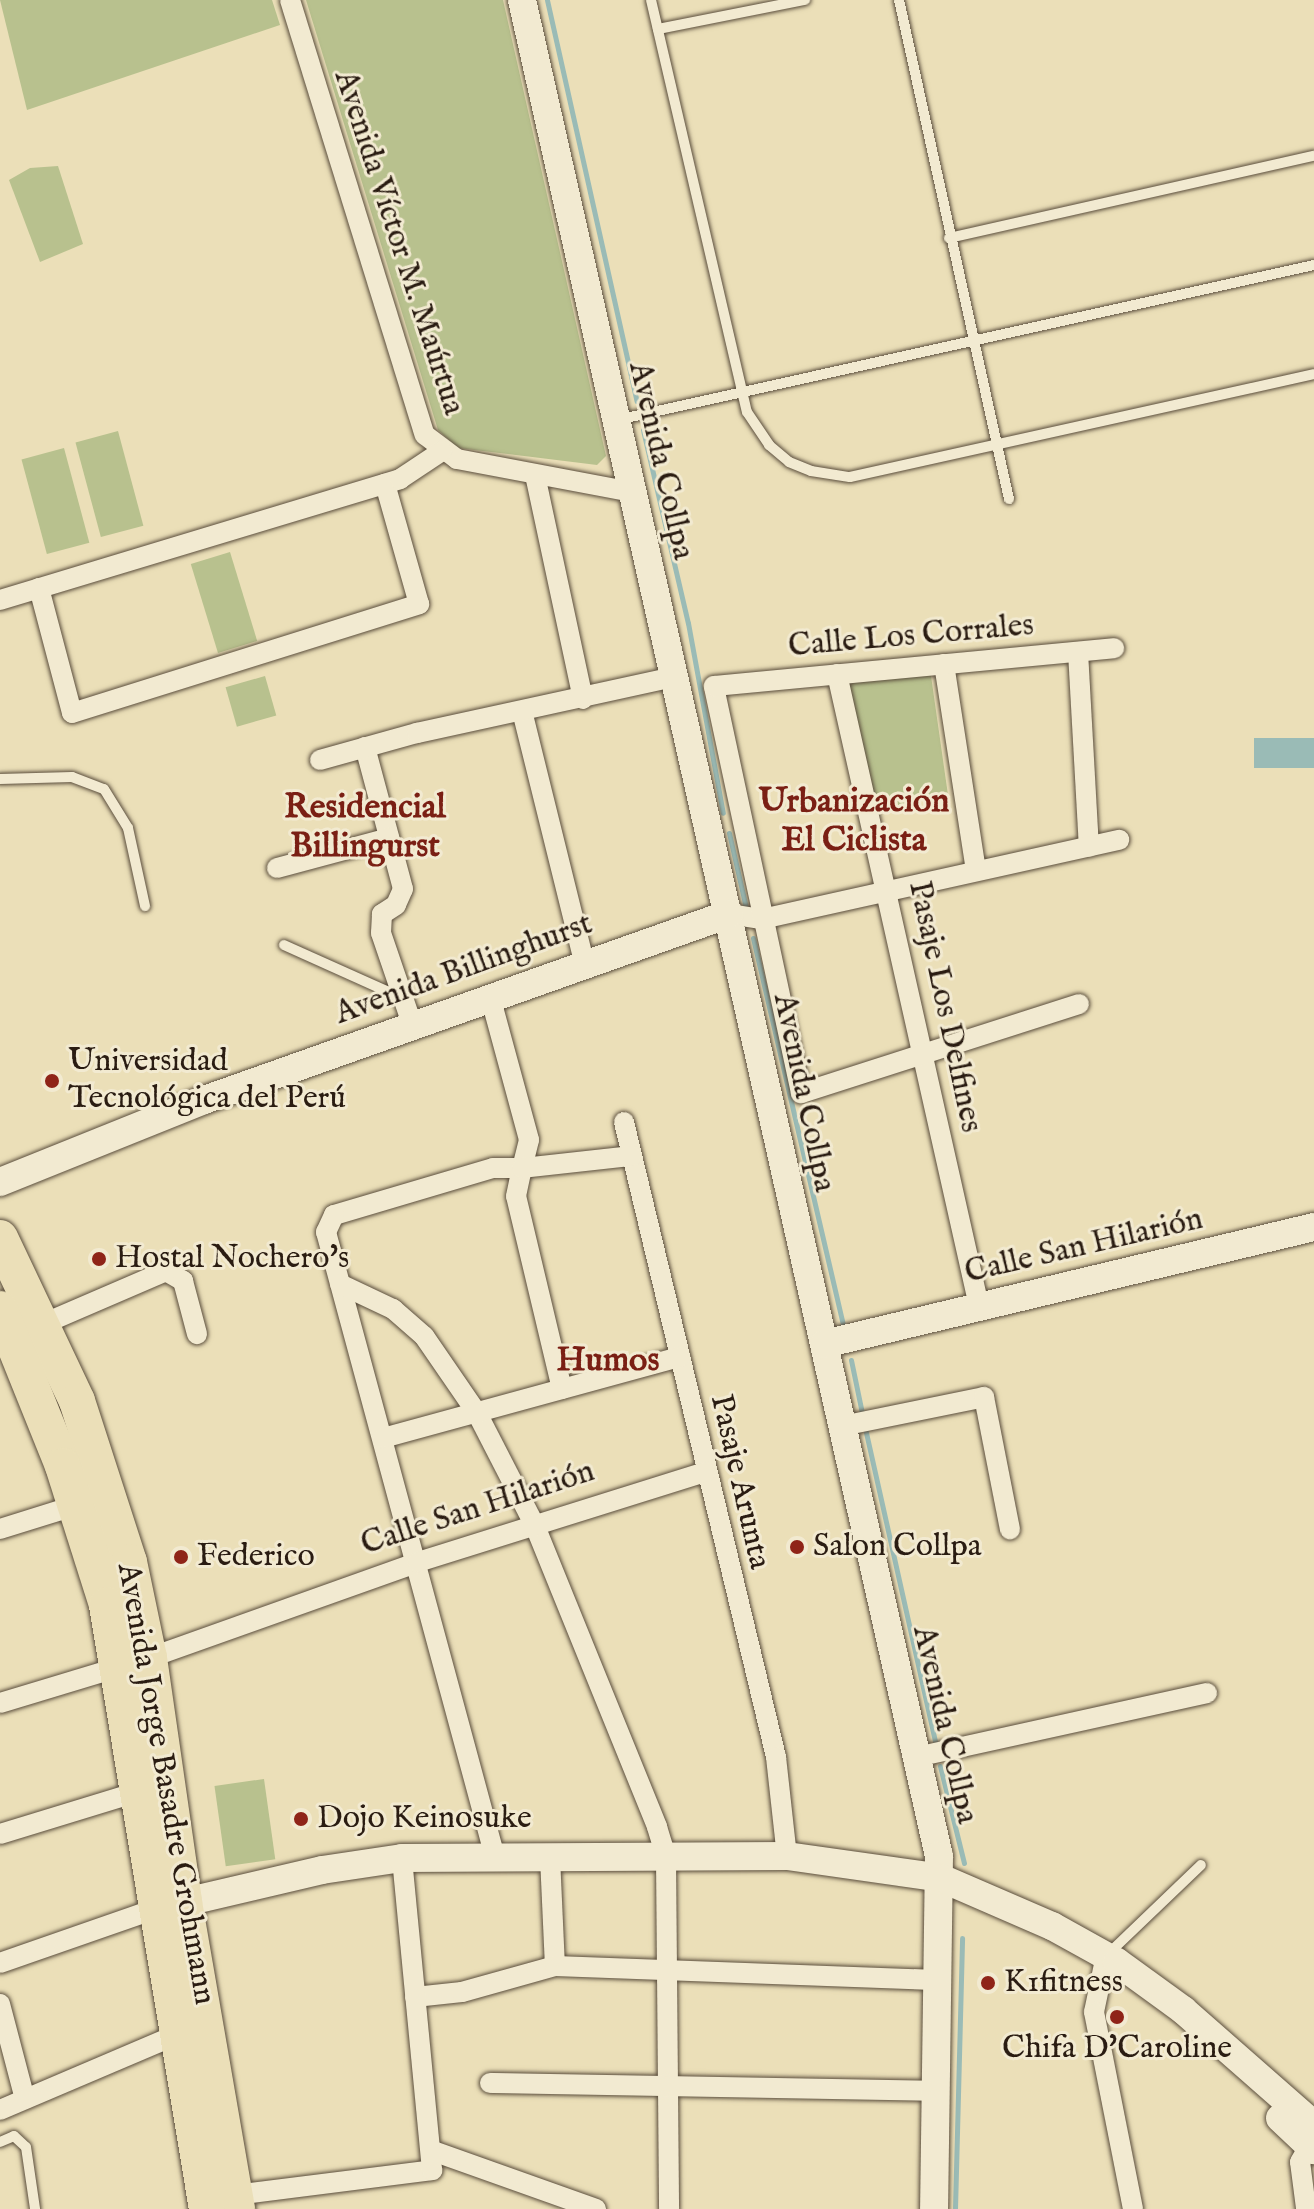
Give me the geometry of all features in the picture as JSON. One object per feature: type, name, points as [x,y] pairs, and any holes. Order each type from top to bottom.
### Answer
[{"type":"highway","name":"Avenida Jorge Basadre Grohmann","points":[[0,1238],[43,1324],[105,1481],[169,1905],[226,2204]]},
{"type":"highway","name":"Avenida Jorge Basadre Grohmann","points":[[0,1309],[77,1505],[134,1662],[137,1792],[169,1905],[178,2034],[226,2204]]},
{"type":"main road","name":"Avenida Collpa","points":[[522,0],[916,1757],[940,1885],[935,1980],[934,2209]]},
{"type":"main road","name":"Avenida Billinghurst","points":[[0,1182],[408,1011],[490,996],[729,914]]},
{"type":"main road","name":"Calle San Hilarión","points":[[824,1344],[1314,1227]]},
{"type":"main road","points":[[169,1905],[402,1858],[787,1856],[875,1869],[940,1885],[1103,1962],[1183,2010],[1313,2139]]},
{"type":"street","name":"Avenida Víctor M. Maúrtua","points":[[290,0],[417,419],[442,451],[535,475],[632,492]]},
{"type":"street","points":[[0,600],[385,484],[426,465],[442,451]]},
{"type":"street","points":[[535,475],[583,699]]},
{"type":"street","points":[[39,588],[72,713],[419,604],[385,484]]},
{"type":"street","name":"Calle Los Corrales","points":[[740,819],[714,686],[1114,648]]},
{"type":"street","points":[[1078,652],[1089,847]]},
{"type":"street","points":[[944,664],[976,871]]},
{"type":"street","name":"Pasaje Los Delfines","points":[[837,674],[979,1306]]},
{"type":"street","points":[[320,760],[673,677]]},
{"type":"street","points":[[522,711],[584,962]]},
{"type":"street","points":[[365,747],[403,889],[396,905],[380,920],[408,1011]]},
{"type":"street","points":[[708,826],[740,819],[801,1093],[1079,1004]]},
{"type":"street","points":[[277,868],[389,838]]},
{"type":"street","points":[[729,914],[762,919],[1119,840]]},
{"type":"street","points":[[490,996],[529,1140],[516,1196],[562,1389]]},
{"type":"street","name":"Pasaje Arunta","points":[[624,1122],[705,1472],[776,1757],[787,1856]]},
{"type":"street","points":[[495,1857],[418,1562],[326,1232],[334,1215],[493,1168],[522,1168],[631,1156]]},
{"type":"street","points":[[43,1324],[166,1271],[183,1281],[197,1334]]},
{"type":"street","points":[[340,1284],[393,1309],[424,1336],[477,1413],[535,1526],[641,1781],[666,1857],[670,2209]]},
{"type":"street","points":[[383,1438],[680,1357]]},
{"type":"street","points":[[842,1426],[984,1397],[1010,1529]]},
{"type":"street","name":"Calle San Hilarión","points":[[0,1703],[134,1662],[418,1562],[705,1472]]},
{"type":"street","points":[[0,1529],[77,1505]]},
{"type":"street","points":[[916,1757],[1207,1693]]},
{"type":"street","points":[[0,1834],[137,1792]]},
{"type":"street","points":[[550,1857],[555,1966]]},
{"type":"street","points":[[226,2204],[432,2170],[433,2151],[402,1858]]},
{"type":"street","points":[[0,1963],[169,1905]]},
{"type":"street","points":[[1103,1962],[1094,2012],[1133,2209]]},
{"type":"street","points":[[415,1997],[462,1992],[555,1966],[935,1980]]},
{"type":"street","points":[[0,2004],[25,2099]]},
{"type":"street","points":[[0,2110],[178,2034]]},
{"type":"street","points":[[490,2083],[935,2091]]},
{"type":"street","points":[[1306,2208],[1300,2162],[1313,2139]]},
{"type":"street","points":[[433,2151],[542,2200],[596,2209]]},
{"type":"lane","points":[[651,0],[747,412],[769,445],[789,462],[834,477],[1314,374]]},
{"type":"lane","points":[[658,29],[805,0]]},
{"type":"lane","points":[[899,0],[949,238],[1009,499]]},
{"type":"lane","points":[[949,238],[1314,156]]},
{"type":"lane","points":[[616,421],[1314,265]]},
{"type":"lane","points":[[0,779],[72,777],[104,789],[128,828],[145,906]]},
{"type":"lane","points":[[284,945],[408,1011]]},
{"type":"lane","points":[[1103,1962],[1201,1865]]},
{"type":"lane","points":[[0,2142],[14,2136],[26,2147],[35,2209]]},
{"type":"green space","points":[[0,0],[272,0],[280,25],[27,110]]},
{"type":"green space","points":[[306,0],[503,0],[606,456],[597,465],[458,448],[438,430]]},
{"type":"green space","points":[[58,166],[83,244],[40,262],[9,180],[30,168]]},
{"type":"green space","points":[[118,431],[143,526],[101,537],[75,442]]},
{"type":"green space","points":[[64,448],[89,543],[47,554],[21,459]]},
{"type":"green space","points":[[230,552],[257,641],[218,653],[191,564]]},
{"type":"green space","points":[[930,669],[948,795],[869,811],[839,676]]},
{"type":"green space","points":[[265,676],[276,715],[237,727],[226,687]]},
{"type":"green space","points":[[264,1779],[275,1859],[226,1866],[214,1786]]},
{"type":"water","points":[[1254,738],[1314,738],[1314,768],[1254,768]]},
{"type":"waterway","points":[[547,0],[637,401]]},
{"type":"waterway","points":[[643,430],[688,623],[723,813]]},
{"type":"waterway","points":[[729,833],[746,908]]},
{"type":"waterway","points":[[753,938],[844,1330]]},
{"type":"waterway","points":[[851,1360],[863,1418]]},
{"type":"waterway","points":[[865,1428],[935,1741]]},
{"type":"waterway","points":[[940,1766],[964,1863]]},
{"type":"waterway","points":[[955,2209],[962,1938]]},
{"type":"place","name":"Universidad Tecnológica del Perú","points":[[52,1081]]},
{"type":"place","name":"Hostal Nochero's","points":[[99,1259]]},
{"type":"place","name":"Salon Collpa","points":[[797,1547]]},
{"type":"place","name":"Federico","points":[[181,1557]]},
{"type":"place","name":"Dojo Keinosuke","points":[[301,1819]]},
{"type":"place","name":"K1fitness","points":[[988,1983]]},
{"type":"place","name":"Chifa D'Caroline","points":[[1117,2017]]},
{"type":"district","name":"Urbanización El Ciclista","points":[[854,820]]},
{"type":"district","name":"Residencial Billingurst","points":[[365,826]]},
{"type":"district","name":"Humos","points":[[608,1361]]}]
